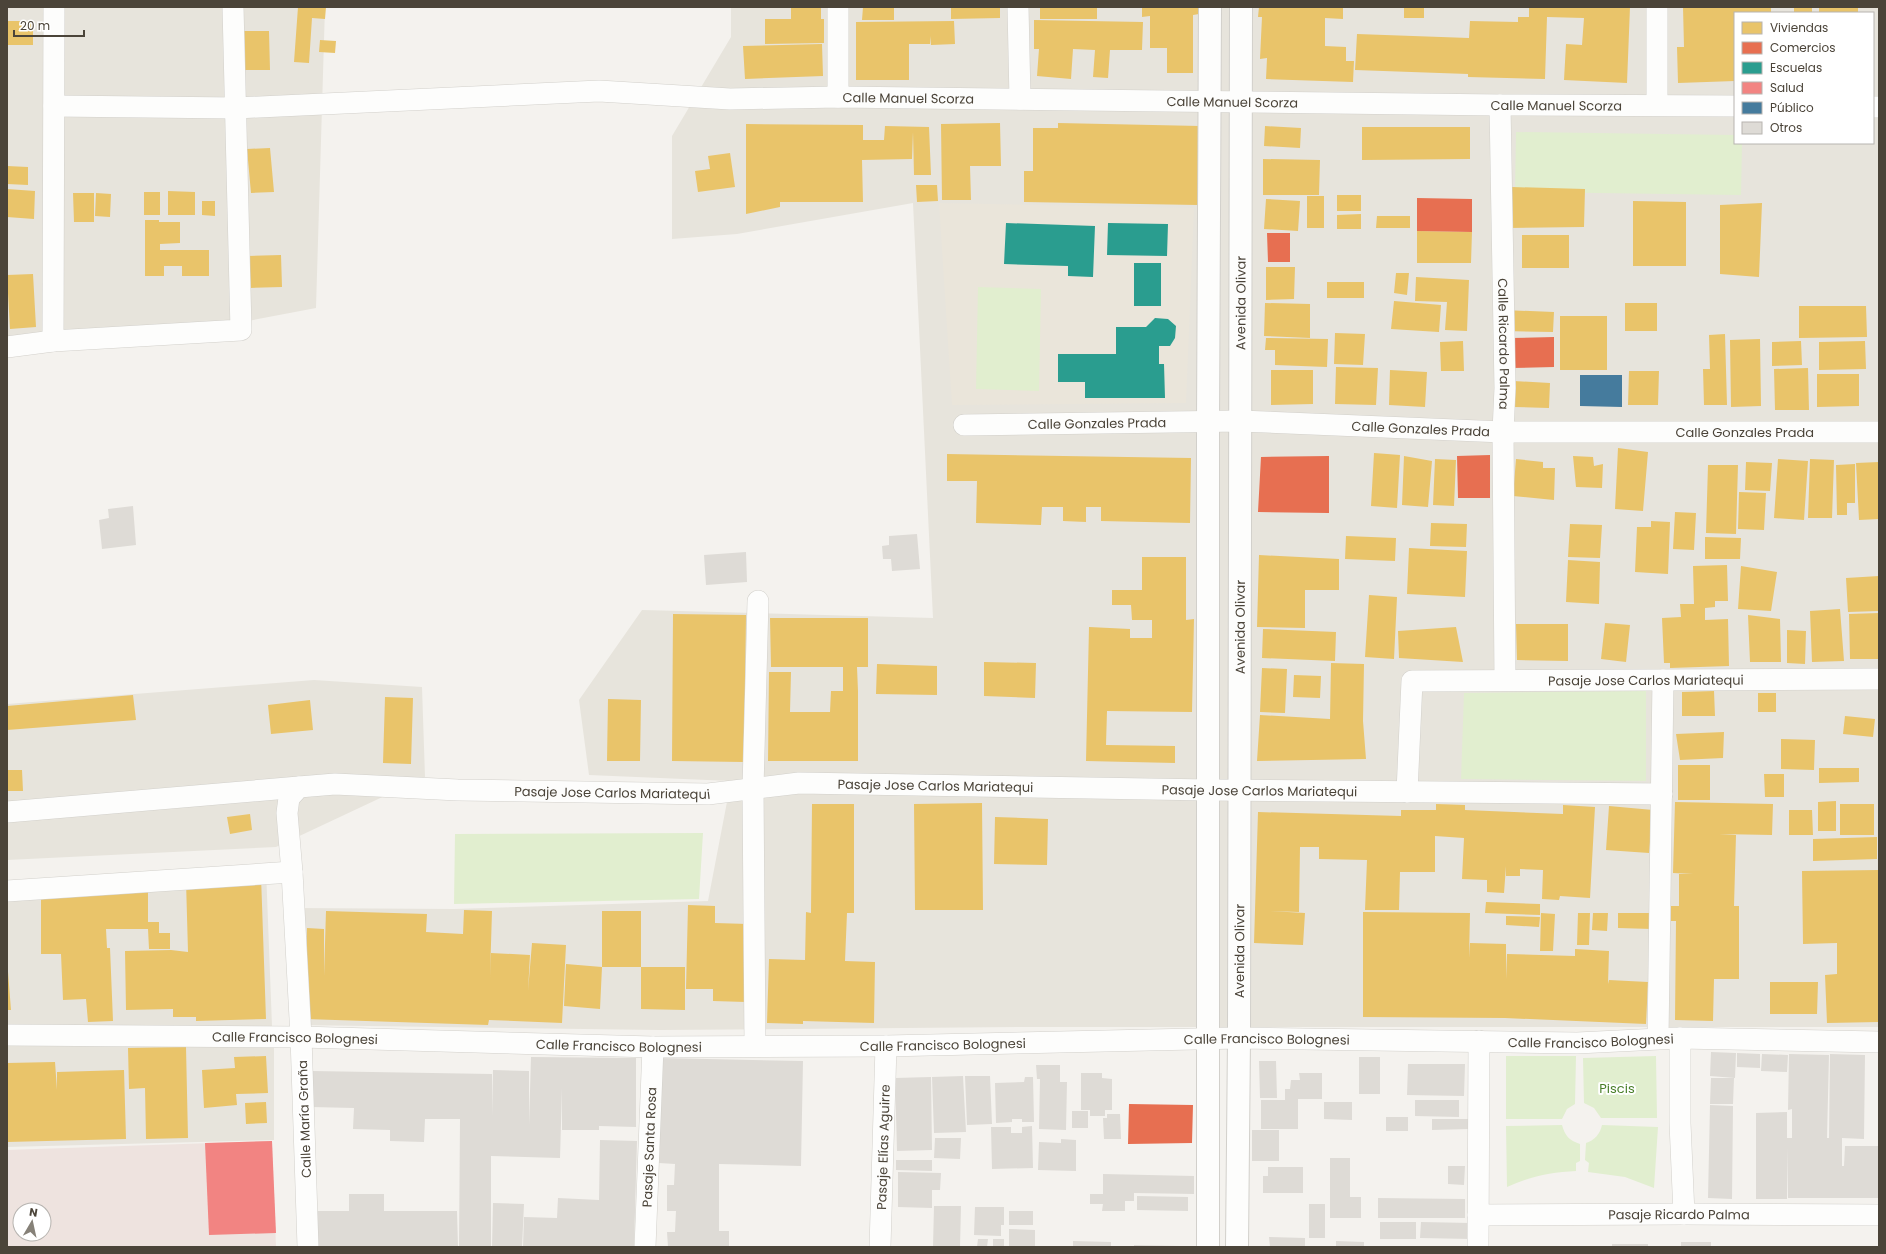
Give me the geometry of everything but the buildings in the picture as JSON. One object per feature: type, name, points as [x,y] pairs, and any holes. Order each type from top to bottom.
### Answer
[{"type":"street","points":[[53,341],[54,7]]},
{"type":"street","points":[[7,348],[53,341],[241,330],[233,7]]},
{"type":"street","points":[[838,7],[838,96]]},
{"type":"street","points":[[1018,7],[1020,99]]},
{"type":"street","points":[[1208,1247],[1210,1039],[1208,422],[1210,7]]},
{"type":"street","name":"Avenida Olivar","points":[[1237,1247],[1242,7]]},
{"type":"street","points":[[1657,7],[1657,105]]},
{"type":"street","name":"Calle Manuel Scorza","points":[[54,106],[236,108],[450,99],[585,91],[730,99],[838,96],[1500,105],[1734,106]]},
{"type":"street","name":"Calle Ricardo Palma","points":[[1500,105],[1505,388],[1502,432],[1505,680]]},
{"type":"street","name":"Calle Gonzales Prada","points":[[964,425],[1240,421],[1502,432],[1879,432]]},
{"type":"street","points":[[755,1046],[753,788],[758,601]]},
{"type":"street","name":"Pasaje Jose Carlos Mariatequi","points":[[1407,792],[1412,681],[1879,679]]},
{"type":"street","points":[[1658,1038],[1662,794],[1662,680]]},
{"type":"street","name":"Pasaje Jose Carlos Mariatequi","points":[[7,812],[335,784],[458,790],[633,791],[646,794],[708,794],[799,783],[1209,790],[1662,794]]},
{"type":"street","points":[[7,891],[292,872],[287,813],[289,798],[299,787]]},
{"type":"street","name":"Calle María Graña","points":[[292,872],[301,1036],[308,1247]]},
{"type":"street","name":"Calle Francisco Bolognesi","points":[[7,1034],[301,1036],[653,1047],[886,1046],[1239,1038],[1577,1043],[1658,1038],[1879,1042]]},
{"type":"street","points":[[1680,1038],[1680,1123],[1684,1214]]},
{"type":"street","points":[[1478,1247],[1479,1042]]},
{"type":"street","name":"Pasaje Elías Aguirre","points":[[880,1247],[886,1046]]},
{"type":"street","name":"Pasaje Santa Rosa","points":[[645,1247],[653,1047]]},
{"type":"street","name":"Pasaje Ricardo Palma","points":[[1478,1215],[1879,1215]]},
{"type":"shaded area","points":[[7,7],[325,7],[316,308],[248,321],[7,349]]},
{"type":"shaded area","points":[[731,7],[1879,7],[1879,1027],[1024,1027],[660,1030],[298,1025],[294,908],[454,909],[708,901],[731,781],[589,775],[579,700],[642,610],[933,618],[913,203],[737,234],[672,239],[672,136],[731,37]]},
{"type":"shaded area","points":[[939,203],[1194,208],[1186,403],[952,405]]},
{"type":"shaded area","points":[[314,680],[422,687],[425,777],[276,847],[7,860],[7,704]]},
{"type":"shaded area","points":[[266,869],[272,1026],[7,1026],[7,886]]},
{"type":"shaded area","points":[[274,1038],[274,1140],[7,1147],[7,1044]]},
{"type":"shaded area","points":[[272,1141],[276,1247],[7,1247],[7,1150]]},
{"type":"green space","points":[[1516,132],[1734,135],[1734,144],[1742,144],[1741,195],[1515,192]]},
{"type":"green space","points":[[978,287],[1041,289],[1039,391],[976,389]]},
{"type":"green space","points":[[1646,691],[1646,781],[1461,779],[1464,693]]},
{"type":"green space","points":[[703,833],[699,899],[454,904],[455,834]]},
{"type":"green space","name":"Piscis","points":[[1506,1056],[1576,1056],[1575,1104],[1567,1109],[1562,1119],[1506,1119]]},
{"type":"green space","name":"Piscis","points":[[1656,1056],[1657,1118],[1601,1118],[1594,1108],[1584,1103],[1583,1058]]},
{"type":"green space","points":[[1562,1125],[1568,1137],[1580,1144],[1580,1161],[1576,1163],[1576,1171],[1540,1176],[1524,1180],[1507,1187],[1506,1126]]},
{"type":"green space","name":"Piscis","points":[[1602,1125],[1658,1127],[1654,1188],[1625,1177],[1588,1172],[1589,1163],[1585,1160],[1586,1143],[1597,1136]]}]
